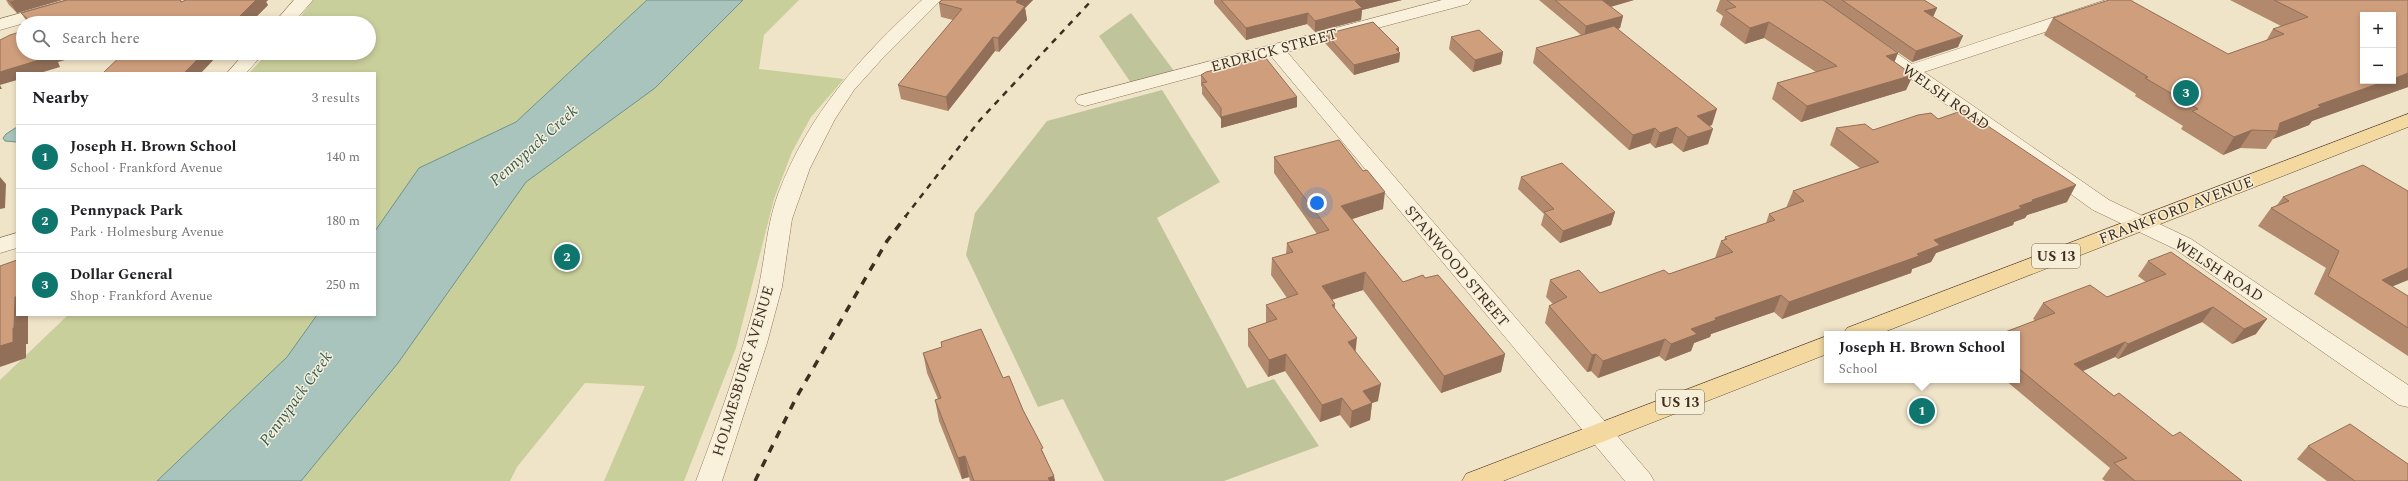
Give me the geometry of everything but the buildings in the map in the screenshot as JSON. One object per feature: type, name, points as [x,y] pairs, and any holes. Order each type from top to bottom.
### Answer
[{"type":"main road","name":"FRANKFORD AVENUE","points":[[1863,331],[2408,120]]},
{"type":"main road","name":"US 13","points":[[1475,481],[1824,346]]},
{"type":"street","points":[[31,16],[86,0]]},
{"type":"street","points":[[289,16],[304,0]]},
{"type":"street","name":"HOLMESBURG AVENUE","points":[[709,481],[721,448],[769,296],[781,217],[803,162],[825,119],[852,81],[899,30],[932,0]]},
{"type":"street","name":"ERDRICK STREET","points":[[1085,100],[1462,0]]},
{"type":"street","points":[[1910,71],[2124,0]]},
{"type":"street","points":[[0,25],[16,20]]},
{"type":"street","name":"WELSH ROAD","points":[[1853,31],[2101,205],[2183,244],[2408,398]]},
{"type":"street","name":"STANWOOD STREET","points":[[1275,50],[1641,481]]},
{"type":"street","points":[[237,72],[248,60]]},
{"type":"street","points":[[0,246],[16,240]]},
{"type":"green space","points":[[313,0],[730,0],[683,60],[743,0],[799,0],[764,35],[759,69],[844,79],[811,117],[792,152],[774,199],[736,348],[684,481],[604,481],[645,386],[585,383],[517,467],[510,481],[0,481],[0,380],[67,316],[376,316],[376,72],[250,72],[261,60],[376,60],[376,16],[301,16]]},
{"type":"green space","points":[[1131,13],[1174,71],[1131,83],[1099,36]]},
{"type":"green space","points":[[1162,90],[1220,182],[1157,218],[1247,388],[1274,379],[1319,446],[1224,481],[1104,481],[1063,399],[1038,407],[966,255],[975,213],[1047,121]]},
{"type":"water","name":"Pennypack Creek","points":[[647,0],[743,0],[655,88],[526,182],[398,363],[301,481],[157,481],[287,357],[316,316],[376,316],[376,230],[419,168],[516,122]]},
{"type":"water","points":[[16,128],[16,142],[5,141],[3,138],[6,134]]},
{"type":"railway","points":[[905,217],[980,120],[1092,0]]},
{"type":"railway","points":[[755,481],[796,398],[887,241],[906,216]]},
{"type":"place","name":"Dollar General","points":[[2186,93]]},
{"type":"place","name":"Pennypack Park","points":[[567,257]]},
{"type":"place","name":"Joseph H. Brown School","points":[[1922,411]]}]
